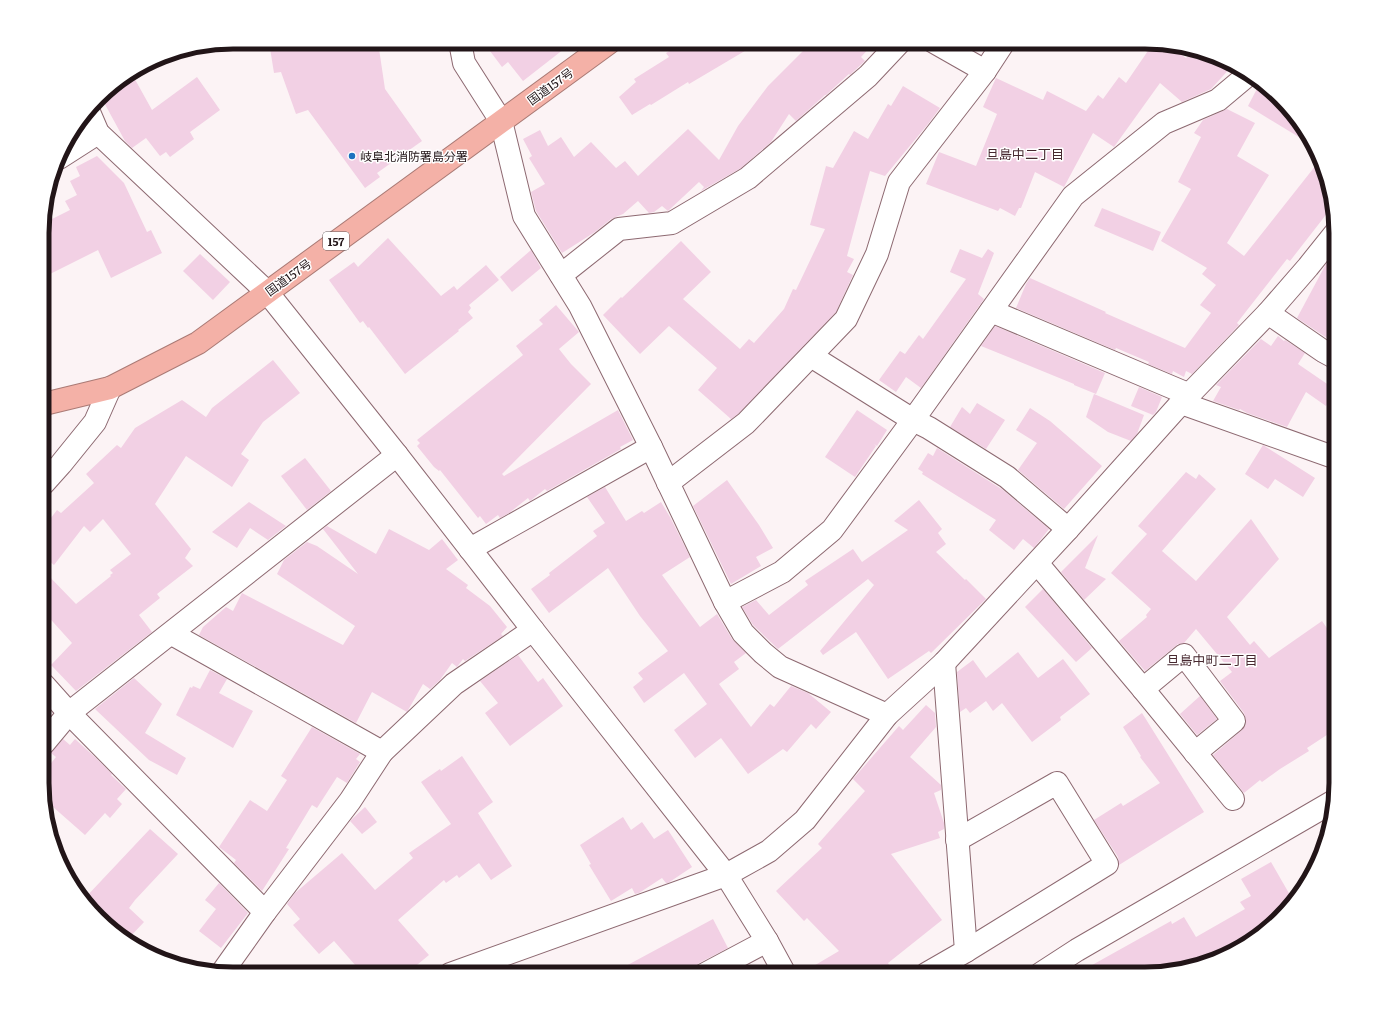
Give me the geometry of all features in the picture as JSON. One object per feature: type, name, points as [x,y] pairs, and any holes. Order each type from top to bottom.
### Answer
[{"type":"highway","name":"国道157号","points":[[49,403],[110,388],[198,343],[600,49]]},
{"type":"street","points":[[461,49],[464,62],[501,121],[524,216],[580,306],[726,602],[743,633],[763,654],[780,667],[887,715]]},
{"type":"street","points":[[561,275],[619,229],[672,223],[748,178],[868,76],[893,49]]},
{"type":"street","points":[[947,49],[986,71]]},
{"type":"street","points":[[668,483],[746,423],[846,319],[877,254],[899,182],[986,71],[1000,49]]},
{"type":"street","points":[[726,602],[782,572],[832,530],[913,420],[1073,196],[1164,123],[1218,100],[1244,78]]},
{"type":"street","points":[[91,117],[98,134],[267,292],[397,455],[726,875],[767,941],[781,967]]},
{"type":"street","points":[[67,153],[98,134]]},
{"type":"street","points":[[470,967],[726,875],[769,851],[805,820],[887,715],[944,663],[1037,563],[1185,399],[1268,312],[1329,241]]},
{"type":"street","points":[[991,311],[1185,399],[1329,455]]},
{"type":"street","points":[[1268,312],[1329,355]]},
{"type":"street","points":[[811,356],[1007,477],[1068,529]]},
{"type":"street","points":[[49,477],[95,422],[110,388]]},
{"type":"street","points":[[470,549],[650,447]]},
{"type":"street","points":[[49,737],[69,713],[172,634],[397,455]]},
{"type":"street","points":[[1037,563],[1143,689],[1232,799]]},
{"type":"street","points":[[226,967],[265,912],[350,801],[382,752],[454,684],[533,630]]},
{"type":"street","points":[[172,634],[382,752]]},
{"type":"street","points":[[1143,689],[1184,655],[1234,721],[1195,753]]},
{"type":"street","points":[[944,663],[966,951]]},
{"type":"street","points":[[49,691],[69,713],[265,912]]},
{"type":"street","points":[[938,967],[1107,864],[1057,783],[957,840]]},
{"type":"street","points":[[1051,967],[1077,950],[1327,805]]},
{"type":"street","points":[[718,967],[767,941]]},
{"type":"building","points":[[270,49],[379,49],[385,89],[422,141],[377,173],[380,177],[365,188],[308,110],[296,114],[281,72],[274,73]]},
{"type":"building","points":[[492,49],[564,49],[523,81],[508,62],[502,67],[490,51]]},
{"type":"building","points":[[673,49],[748,49],[689,84],[688,82],[632,115],[619,97],[636,82],[634,79],[669,57],[666,53]]},
{"type":"building","points":[[805,49],[868,49],[861,57],[865,61],[796,121],[789,114],[771,142],[741,168],[701,191],[704,187],[699,182],[668,211],[662,206],[654,212],[649,213],[638,201],[623,214],[611,219],[595,232],[562,253],[536,211],[531,192],[545,184],[529,158],[532,156],[523,139],[540,130],[548,146],[561,137],[574,157],[591,142],[616,168],[625,161],[638,176],[688,129],[719,160],[738,126],[768,86]]},
{"type":"building","points":[[1149,49],[1178,53],[1186,58],[1190,54],[1193,55],[1229,69],[1211,89],[1182,102],[1160,83],[1114,147],[1093,133],[1064,187],[1035,172],[1021,208],[1019,208],[1015,216],[1000,208],[998,211],[926,184],[939,152],[976,166],[997,114],[983,107],[996,78],[1043,100],[1047,91],[1086,111],[1098,95],[1103,99],[1119,77],[1126,83]]},
{"type":"building","points":[[197,77],[220,110],[190,132],[194,139],[170,157],[166,152],[160,156],[146,138],[132,148],[125,141],[104,102],[121,87],[134,78],[152,110]]},
{"type":"building","points":[[903,86],[940,108],[885,176],[870,171],[847,256],[854,259],[847,272],[853,275],[836,312],[738,414],[731,419],[698,390],[717,368],[669,326],[640,354],[603,315],[681,241],[711,272],[683,299],[740,349],[749,339],[754,343],[784,309],[793,289],[796,290],[825,229],[810,225],[826,166],[833,168],[854,131],[868,139],[888,104],[891,106]]},
{"type":"building","points":[[1258,88],[1275,103],[1291,121],[1303,140],[1248,106]]},
{"type":"building","points":[[1227,109],[1255,123],[1237,156],[1269,175],[1227,243],[1244,256],[1316,165],[1323,185],[1328,213],[1290,261],[1287,259],[1237,323],[1239,325],[1192,374],[1186,371],[1184,377],[1173,371],[1172,374],[1116,348],[1115,350],[1016,308],[1030,278],[1185,348],[1211,313],[1200,305],[1216,285],[1202,274],[1207,268],[1161,241],[1191,189],[1178,182],[1201,137],[1194,133],[1203,120]]},
{"type":"building","points":[[97,156],[124,183],[147,232],[151,230],[162,253],[111,278],[98,250],[49,274],[49,220],[70,210],[65,201],[77,195],[70,181],[80,176],[76,167]]},
{"type":"building","points":[[1102,208],[1161,232],[1153,251],[1094,226]]},
{"type":"building","points":[[388,238],[441,296],[454,286],[457,290],[486,265],[499,280],[469,305],[471,308],[468,312],[473,318],[405,374],[369,327],[368,328],[363,321],[360,323],[329,280],[354,262],[358,267]]},
{"type":"building","points":[[960,249],[982,258],[988,249],[994,253],[978,294],[984,299],[921,388],[906,377],[896,392],[879,380],[900,351],[905,354],[919,335],[923,339],[966,279],[950,272]]},
{"type":"building","points":[[531,250],[541,268],[512,292],[500,277]]},
{"type":"building","points":[[200,254],[230,282],[213,300],[183,271]]},
{"type":"building","points":[[1329,261],[1329,339],[1297,318]]},
{"type":"building","points":[[556,305],[579,332],[559,349],[571,364],[591,384],[502,474],[504,476],[618,410],[633,440],[620,447],[621,449],[547,491],[545,489],[530,501],[528,498],[500,518],[498,515],[486,524],[480,516],[478,518],[440,470],[439,471],[434,467],[417,446],[420,443],[417,440],[523,355],[516,346],[543,324],[539,320]]},
{"type":"building","points":[[995,326],[1105,373],[1096,394],[981,346]]},
{"type":"building","points":[[1278,336],[1305,353],[1298,364],[1329,385],[1329,402],[1326,406],[1306,392],[1287,427],[1247,413],[1240,409],[1239,410],[1213,401],[1221,387],[1216,385],[1261,339],[1271,346]]},
{"type":"building","points":[[273,360],[300,393],[263,422],[241,454],[249,460],[232,487],[186,456],[155,504],[191,549],[185,558],[193,566],[157,594],[160,598],[139,615],[152,632],[76,691],[51,665],[72,643],[49,618],[49,576],[76,604],[111,576],[110,575],[113,573],[110,570],[131,554],[103,519],[90,532],[84,526],[54,565],[49,561],[49,520],[57,510],[61,513],[94,483],[86,474],[117,445],[121,448],[135,428],[182,400],[206,417],[212,408]]},
{"type":"building","points":[[1139,387],[1162,397],[1156,412],[1153,415],[1131,406]]},
{"type":"building","points":[[1094,394],[1144,415],[1137,434],[1131,441],[1108,432],[1086,417]]},
{"type":"building","points":[[977,403],[1005,420],[986,449],[950,427],[962,407],[970,414]]},
{"type":"building","points":[[1030,408],[1050,421],[1102,466],[1064,509],[1018,470],[1037,443],[1016,430]]},
{"type":"building","points":[[857,410],[887,430],[877,446],[874,444],[876,446],[855,477],[825,457]]},
{"type":"building","points":[[1263,445],[1315,478],[1303,497],[1275,479],[1268,489],[1245,474]]},
{"type":"building","points":[[937,448],[1003,490],[1049,529],[1034,548],[1023,539],[1014,550],[989,530],[996,520],[922,474],[923,472],[918,469],[928,453],[933,456]]},
{"type":"building","points":[[305,458],[331,491],[307,510],[281,476]]},
{"type":"building","points":[[1186,472],[1196,479],[1199,474],[1216,489],[1162,551],[1196,581],[1251,519],[1279,559],[1227,617],[1250,645],[1254,641],[1269,658],[1322,621],[1329,631],[1329,734],[1307,748],[1309,751],[1262,782],[1260,780],[1244,793],[1213,755],[1246,725],[1244,713],[1220,681],[1232,672],[1196,629],[1184,643],[1178,644],[1145,671],[1119,641],[1147,617],[1146,615],[1151,609],[1111,573],[1147,534],[1138,526]]},
{"type":"building","points":[[727,480],[759,525],[773,548],[756,557],[761,566],[731,584],[693,506]]},
{"type":"building","points":[[605,487],[626,521],[642,511],[644,513],[661,502],[690,557],[662,575],[700,627],[717,614],[732,639],[746,653],[734,662],[739,669],[719,684],[751,727],[770,704],[774,707],[791,686],[808,693],[831,712],[816,729],[811,724],[787,752],[783,749],[748,774],[721,738],[695,758],[674,730],[707,704],[684,673],[644,703],[633,687],[643,679],[638,673],[668,651],[640,616],[608,568],[549,613],[531,589],[550,575],[549,573],[597,536],[593,531],[605,523],[587,497]]},
{"type":"building","points":[[919,500],[942,529],[938,533],[946,544],[936,552],[986,599],[931,653],[929,651],[888,679],[856,632],[823,655],[820,651],[874,585],[868,579],[778,649],[753,625],[742,607],[756,600],[769,615],[808,585],[805,581],[853,549],[862,562],[908,530],[894,521]]},
{"type":"building","points":[[249,502],[286,526],[268,540],[250,528],[237,548],[212,532]]},
{"type":"building","points":[[327,526],[376,554],[389,529],[429,550],[442,539],[458,560],[446,569],[468,585],[466,588],[490,606],[507,627],[501,634],[503,636],[465,661],[463,659],[457,667],[452,663],[440,680],[430,689],[423,684],[407,712],[372,692],[356,723],[199,635],[203,627],[226,607],[233,611],[242,593],[343,645],[355,626],[277,574],[284,560],[307,542],[317,546],[358,574],[323,529]]},
{"type":"building","points":[[1098,535],[1085,568],[1106,579],[1084,600],[1061,572]]},
{"type":"building","points":[[1043,589],[1092,648],[1076,662],[1025,607]]},
{"type":"building","points":[[1018,652],[1038,678],[1063,659],[1090,694],[1060,717],[1061,720],[1032,742],[1002,703],[993,711],[986,701],[970,713],[966,708],[960,712],[957,672],[973,660],[986,678]]},
{"type":"building","points":[[518,655],[538,682],[543,678],[563,706],[510,746],[485,713],[498,703],[480,681]]},
{"type":"building","points":[[210,670],[227,679],[219,693],[253,711],[233,748],[176,715],[190,687],[192,688],[193,686],[200,689]]},
{"type":"building","points":[[134,678],[162,704],[145,733],[186,758],[177,775],[149,760],[95,709]]},
{"type":"building","points":[[1200,696],[1217,719],[1197,735],[1180,714]]},
{"type":"building","points":[[926,705],[935,713],[936,727],[910,757],[941,785],[941,790],[934,793],[944,823],[944,829],[938,832],[940,838],[891,854],[942,920],[888,963],[890,967],[812,967],[839,951],[807,918],[804,921],[776,891],[822,848],[818,844],[865,791],[853,779],[899,726],[903,730]]},
{"type":"building","points":[[1142,713],[1204,812],[1119,865],[1118,857],[1094,820],[1121,803],[1123,806],[1160,783],[1140,757],[1141,756],[1123,727]]},
{"type":"building","points":[[312,727],[360,754],[356,759],[360,762],[347,783],[337,777],[317,808],[312,805],[286,848],[289,849],[262,891],[234,863],[236,860],[219,847],[250,800],[267,811],[287,780],[281,776]]},
{"type":"building","points":[[63,739],[70,745],[75,739],[126,789],[117,799],[122,804],[110,818],[105,813],[85,835],[51,805],[49,795],[49,766],[56,757],[51,753]]},
{"type":"building","points":[[462,756],[493,802],[478,813],[512,866],[491,880],[479,863],[459,878],[457,875],[446,883],[444,880],[398,920],[429,955],[414,967],[357,967],[334,941],[319,954],[293,925],[300,919],[287,904],[295,893],[342,853],[375,890],[413,858],[409,853],[451,824],[421,782],[440,769],[441,771]]},
{"type":"building","points":[[365,807],[377,822],[362,834],[350,821]]},
{"type":"building","points":[[623,817],[631,830],[642,822],[654,839],[668,830],[692,867],[668,883],[666,883],[662,878],[639,893],[635,894],[632,888],[611,901],[589,865],[591,864],[580,845]]},
{"type":"building","points":[[150,829],[178,854],[129,908],[144,922],[131,936],[103,913],[87,895]]},
{"type":"building","points":[[1271,862],[1290,896],[1275,913],[1257,929],[1227,948],[1193,961],[1157,967],[1089,967],[1171,921],[1172,924],[1184,917],[1196,937],[1245,909],[1240,902],[1251,896],[1241,879]]},
{"type":"building","points":[[219,883],[248,913],[221,948],[199,931],[216,909],[205,900]]},
{"type":"building","points":[[713,919],[728,948],[699,963],[696,967],[624,967]]},
{"type":"place","name":"岐阜北消防署島分署","points":[[352,156]]},
{"type":"district","name":"旦島中二丁目","points":[[1025,153]]},
{"type":"district","name":"旦島中町二丁目","points":[[1212,659]]}]
